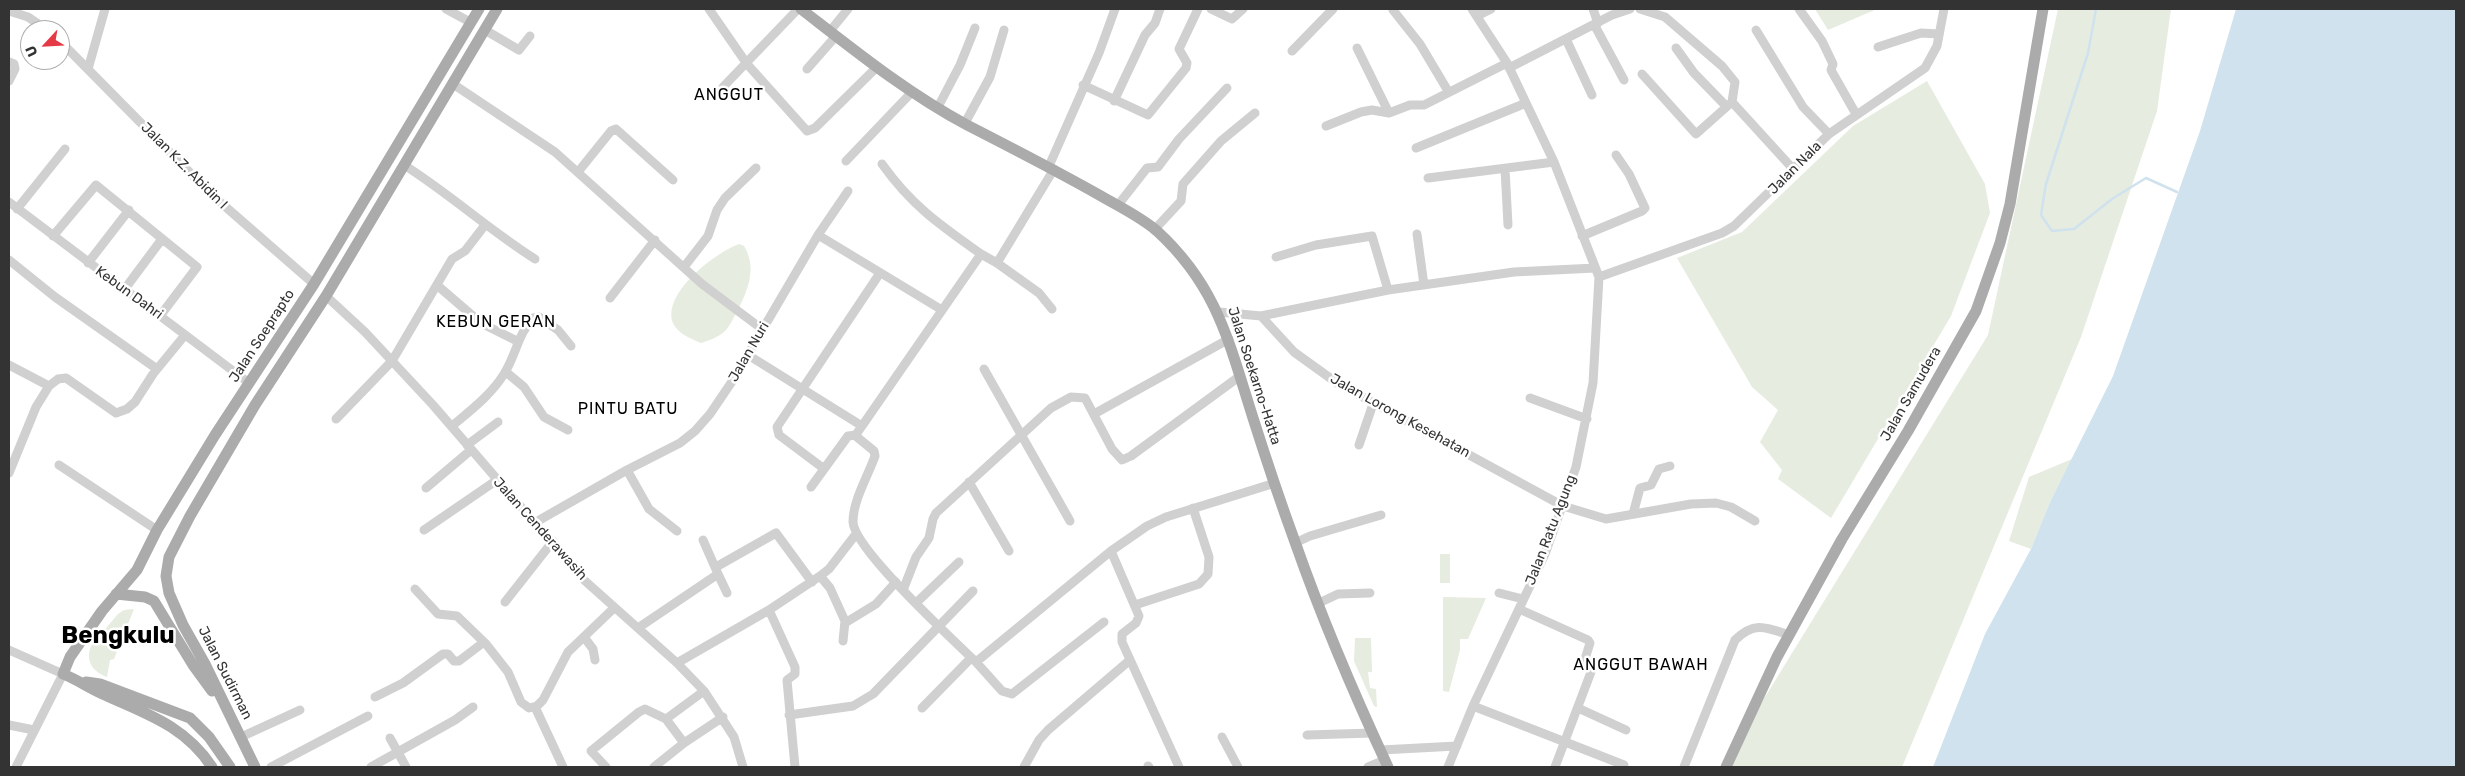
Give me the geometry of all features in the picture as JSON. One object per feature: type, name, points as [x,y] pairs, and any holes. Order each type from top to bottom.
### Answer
[{"type":"main road","name":"Jalan Soeprapto","points":[[64,674],[76,648],[102,610],[137,570],[157,530],[314,284],[479,9]]},
{"type":"main road","points":[[326,296],[497,9]]},
{"type":"main road","name":"Jalan Soekarno-Hatta","points":[[800,9],[912,92],[964,123],[1118,205],[1155,229],[1190,269],[1219,312],[1295,543],[1385,759]]},
{"type":"main road","name":"Jalan Samudera","points":[[1726,767],[1757,698],[1789,636],[1873,485],[1908,431],[1976,311],[2000,243],[2010,204],[2042,9]]},
{"type":"main road","name":"Jalan Sudirman","points":[[255,767],[183,625],[169,592],[167,566],[176,541],[255,405],[326,296]]},
{"type":"main road","points":[[116,594],[145,597],[154,601],[193,665],[225,705]]},
{"type":"main road","points":[[64,674],[82,681],[100,684],[186,717],[209,738],[230,767]]},
{"type":"main road","points":[[82,681],[97,691],[155,716],[179,730],[193,743],[212,767]]},
{"type":"main road","points":[[179,730],[186,717]]},
{"type":"street","points":[[88,69],[105,9]]},
{"type":"street","points":[[446,9],[470,22]]},
{"type":"street","points":[[709,9],[747,64],[810,132],[877,67]]},
{"type":"street","points":[[723,87],[800,9]]},
{"type":"street","points":[[807,69],[848,9]]},
{"type":"street","points":[[997,263],[1051,168],[1115,9]]},
{"type":"street","points":[[1114,101],[1145,35],[1155,23],[1160,9]]},
{"type":"street","points":[[1083,85],[1146,116],[1150,114],[1186,68],[1187,63],[1179,49],[1198,9]]},
{"type":"street","points":[[1211,9],[1232,20],[1243,9]]},
{"type":"street","points":[[1292,51],[1333,9]]},
{"type":"street","points":[[1491,9],[1474,13],[1508,65],[1554,162],[1599,277]]},
{"type":"street","points":[[1593,9],[1597,25],[1624,80]]},
{"type":"street","points":[[1326,126],[1361,112],[1372,110],[1389,113],[1410,105],[1424,105],[1448,91],[1630,9]]},
{"type":"street","points":[[1640,9],[1667,13],[1733,78],[1736,86],[1729,104],[1696,134],[1642,74]]},
{"type":"street","points":[[1799,9],[1822,41],[1833,64],[1830,70],[1856,114]]},
{"type":"street","name":"Jalan Nala","points":[[1599,277],[1728,230],[1743,220],[1829,134],[1925,68],[1934,56],[1944,9]]},
{"type":"street","points":[[1393,10],[1420,44],[1448,91]]},
{"type":"street","points":[[9,11],[32,20]]},
{"type":"street","points":[[938,107],[960,65],[975,28]]},
{"type":"street","points":[[485,30],[519,50],[530,36]]},
{"type":"street","points":[[964,123],[990,77],[1004,30]]},
{"type":"street","points":[[1756,30],[1803,107],[1829,134]]},
{"type":"street","points":[[1878,47],[1921,33],[1940,34]]},
{"type":"street","points":[[1566,39],[1592,95]]},
{"type":"street","points":[[1357,48],[1389,113]]},
{"type":"street","points":[[1676,48],[1694,72],[1729,104],[1794,170]]},
{"type":"street","name":"Jalan K.Z. Abidin I","points":[[70,51],[212,195],[314,284]]},
{"type":"street","points":[[9,62],[15,68],[9,81]]},
{"type":"street","points":[[453,84],[527,132],[578,172],[715,295],[762,329]]},
{"type":"street","points":[[1118,205],[1147,168],[1158,167],[1179,139],[1227,88]]},
{"type":"street","points":[[846,160],[912,92]]},
{"type":"street","points":[[1416,148],[1526,103]]},
{"type":"street","points":[[1155,229],[1181,201],[1183,184],[1221,141],[1255,113]]},
{"type":"street","points":[[578,172],[616,129],[673,180]]},
{"type":"street","points":[[17,209],[65,149]]},
{"type":"street","points":[[1582,236],[1642,211],[1645,208],[1629,174],[1616,156]]},
{"type":"street","points":[[1428,178],[1505,170],[1554,162]]},
{"type":"street","points":[[882,164],[907,197],[925,214],[1039,293],[1052,308]]},
{"type":"street","points":[[404,165],[433,183],[485,225],[535,259]]},
{"type":"street","points":[[684,267],[708,236],[720,204],[756,168]]},
{"type":"street","points":[[1505,170],[1508,225]]},
{"type":"street","points":[[53,236],[96,185],[197,267],[160,316]]},
{"type":"street","name":"Jalan Nuri","points":[[536,522],[627,470],[674,446],[695,431],[710,414],[748,355],[818,235],[848,191]]},
{"type":"street","name":"Kebun Dahri","points":[[9,202],[249,384]]},
{"type":"street","points":[[88,263],[129,210]]},
{"type":"street","points":[[336,419],[392,361],[438,286],[452,259],[465,251],[485,225]]},
{"type":"street","points":[[1417,234],[1424,285]]},
{"type":"street","points":[[818,235],[942,310]]},
{"type":"street","points":[[1276,256],[1333,241],[1372,236],[1376,243],[1388,290]]},
{"type":"street","points":[[124,290],[162,239]]},
{"type":"street","points":[[610,298],[655,240]]},
{"type":"street","points":[[857,435],[981,254]]},
{"type":"street","points":[[9,260],[55,297],[157,369]]},
{"type":"street","points":[[1219,312],[1261,316],[1388,290],[1514,272],[1595,268]]},
{"type":"street","points":[[823,468],[777,432],[777,427],[880,273]]},
{"type":"street","name":"Jalan Ratu Agung","points":[[1448,767],[1473,706],[1545,554],[1576,467],[1587,419],[1593,377],[1599,277]]},
{"type":"street","points":[[438,286],[482,323],[517,341]]},
{"type":"street","name":"Jalan Cenderawasih","points":[[326,296],[365,332],[452,426],[497,480],[553,541],[584,580],[677,663],[704,690],[734,737],[744,767]]},
{"type":"street","points":[[452,426],[492,391],[506,372],[517,341],[530,320],[538,316],[558,330],[571,346]]},
{"type":"street","name":"Jalan Lorong Kesehatan","points":[[1261,316],[1294,352],[1337,383],[1563,506],[1606,519],[1691,504],[1716,503],[1731,507],[1755,521]]},
{"type":"street","points":[[9,473],[36,407],[49,386],[58,379],[66,378],[116,413],[127,409],[185,335]]},
{"type":"street","points":[[1094,414],[1229,339]]},
{"type":"street","points":[[748,355],[804,388],[862,426]]},
{"type":"street","points":[[9,364],[49,386]]},
{"type":"street","points":[[984,369],[1070,521]]},
{"type":"street","points":[[506,372],[524,387],[544,418],[568,430]]},
{"type":"street","points":[[903,590],[916,557],[929,538],[936,512],[1051,408],[1071,397],[1085,398],[1114,454],[1118,458],[1126,459],[1240,376]]},
{"type":"street","points":[[1530,398],[1587,419]]},
{"type":"street","points":[[1358,445],[1373,404]]},
{"type":"street","points":[[426,488],[498,422]]},
{"type":"street","points":[[811,487],[848,436],[857,435],[874,451],[875,456],[854,514],[856,534],[903,590],[1002,691],[1012,694],[1104,622]]},
{"type":"street","points":[[59,465],[157,530]]},
{"type":"street","points":[[1633,514],[1640,488],[1651,485],[1659,468],[1670,466]]},
{"type":"street","points":[[627,470],[649,509],[677,531]]},
{"type":"street","points":[[424,530],[497,480]]},
{"type":"street","points":[[969,482],[1009,551]]},
{"type":"street","points":[[922,708],[973,660],[1111,551],[1158,520],[1275,483]]},
{"type":"street","points":[[1136,605],[1199,584],[1208,574],[1209,557],[1193,508]]},
{"type":"street","points":[[1295,543],[1310,536],[1381,515]]},
{"type":"street","points":[[638,628],[717,571],[777,533],[812,582]]},
{"type":"street","points":[[677,663],[769,610],[812,582],[829,569],[856,534]]},
{"type":"street","points":[[703,540],[726,593]]},
{"type":"street","points":[[505,602],[553,541]]},
{"type":"street","points":[[1111,551],[1136,605],[1139,619],[1121,636],[1179,767]]},
{"type":"street","points":[[916,603],[959,562]]},
{"type":"street","points":[[820,576],[834,594],[845,622],[843,642]]},
{"type":"street","points":[[845,622],[876,604],[896,582]]},
{"type":"street","points":[[415,589],[438,614],[458,616],[484,642],[508,672],[523,705],[529,708],[535,707],[543,700],[568,652],[614,608]]},
{"type":"street","points":[[789,715],[862,703],[973,591]]},
{"type":"street","points":[[1319,603],[1338,594],[1370,593]]},
{"type":"street","points":[[1499,593],[1523,599]]},
{"type":"street","points":[[1519,609],[1589,642],[1590,648],[1585,659],[1591,672],[1555,767]]},
{"type":"street","points":[[769,610],[795,667],[795,674],[787,680],[795,767]]},
{"type":"street","points":[[1684,767],[1735,640],[1743,632],[1756,627],[1766,627],[1789,636]]},
{"type":"street","points":[[584,637],[593,649],[594,660]]},
{"type":"street","points":[[375,697],[403,683],[443,654],[448,654],[454,661],[459,661],[484,642]]},
{"type":"street","points":[[9,650],[64,674],[16,767]]},
{"type":"street","points":[[1024,767],[1039,740],[1048,730],[1130,660]]},
{"type":"street","points":[[666,719],[704,690]]},
{"type":"street","points":[[1473,706],[1624,765]]},
{"type":"street","points":[[371,767],[473,707]]},
{"type":"street","points":[[535,707],[563,767]]},
{"type":"street","points":[[1578,708],[1626,730]]},
{"type":"street","points":[[606,767],[591,751],[645,709],[666,719],[684,742]]},
{"type":"street","points":[[241,737],[300,710]]},
{"type":"street","points":[[271,767],[368,716]]},
{"type":"street","points":[[654,767],[684,742],[723,717]]},
{"type":"street","points":[[9,725],[34,730]]},
{"type":"street","points":[[1308,735],[1373,733]]},
{"type":"street","points":[[1222,737],[1238,767]]},
{"type":"street","points":[[390,738],[406,767]]},
{"type":"street","points":[[1368,767],[1385,759],[1457,746]]},
{"type":"shaded area","points":[[1815,9],[1877,9],[1828,30]]},
{"type":"shaded area","points":[[2058,9],[2171,9],[2157,111],[2081,337],[1902,767],[1731,767],[1728,757],[1988,335]]},
{"type":"shaded area","points":[[1927,81],[1985,184],[1990,213],[1951,316],[1831,518],[1778,479],[1782,470],[1760,442],[1778,410],[1752,387],[1677,258],[1742,232],[1853,126]]},
{"type":"shaded area","points":[[739,244],[744,246],[748,255],[750,272],[747,290],[732,322],[725,331],[710,340],[701,343],[689,338],[681,333],[673,323],[672,311],[675,299],[683,287],[705,265]]},
{"type":"shaded area","points":[[2072,459],[2050,502],[2031,549],[2009,541],[2029,477]]},
{"type":"shaded area","points":[[1440,554],[1450,554],[1450,583],[1440,583]]},
{"type":"shaded area","points":[[1443,597],[1486,598],[1468,639],[1460,639],[1460,650],[1449,692],[1443,691]]},
{"type":"shaded area","points":[[134,609],[114,659],[110,660],[107,677],[102,675],[91,665],[89,651],[91,646],[118,614],[124,610]]},
{"type":"shaded area","points":[[1355,638],[1371,638],[1372,672],[1368,672],[1370,688],[1376,689],[1377,707],[1374,706],[1354,661]]},
{"type":"water","points":[[2236,9],[2456,9],[2456,767],[1933,767],[1985,634],[2031,549],[2050,502],[2113,376],[2200,131]]},
{"type":"waterway","points":[[2096,9],[2088,53],[2046,184],[2041,215],[2052,231],[2074,229],[2112,199],[2146,178],[2177,192]]},
{"type":"district","name":"ANGGUT","points":[[729,95]]},
{"type":"district","name":"KEBUN GERAN","points":[[496,322]]},
{"type":"district","name":"PINTU BATU","points":[[628,409]]},
{"type":"district","name":"Bengkulu","points":[[118,636]]},
{"type":"district","name":"ANGGUT BAWAH","points":[[1641,665]]}]
